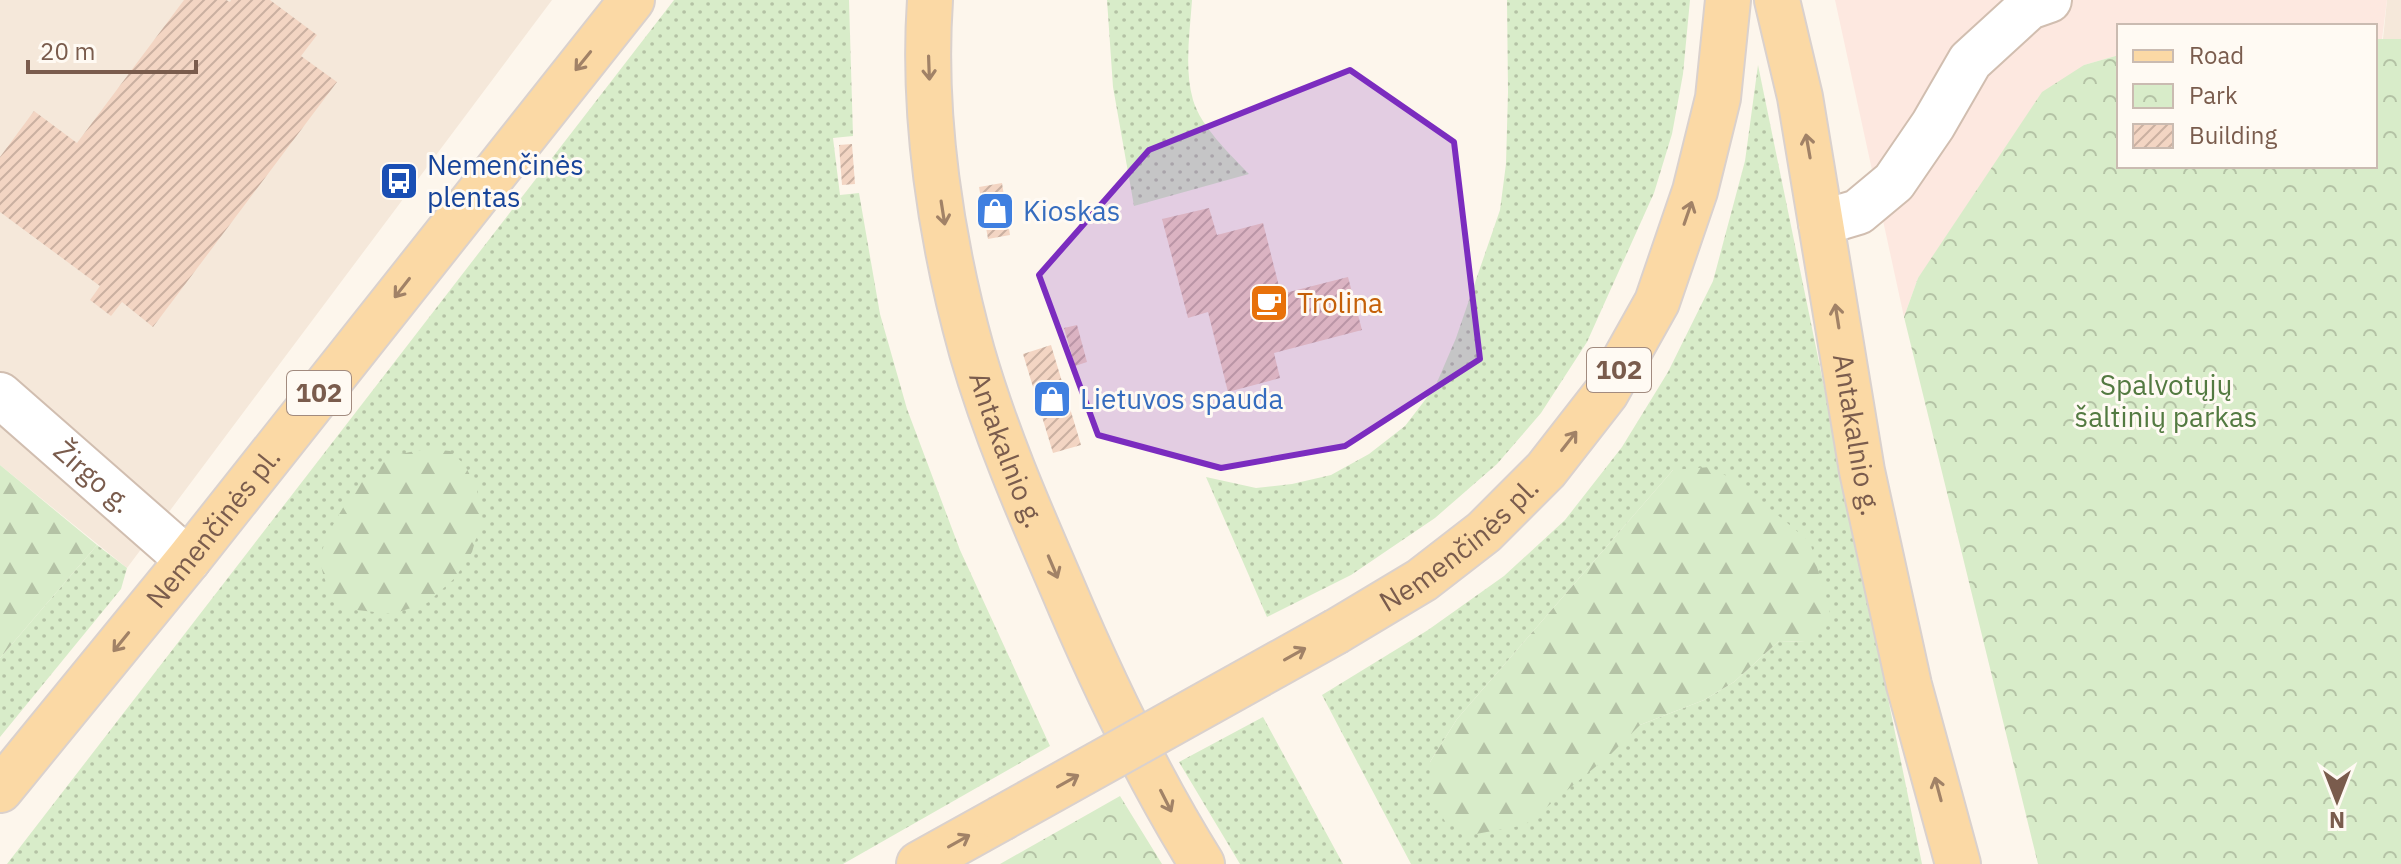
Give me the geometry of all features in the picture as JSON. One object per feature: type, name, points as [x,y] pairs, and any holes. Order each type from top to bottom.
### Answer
[{"type":"main road","name":"Nemenčinės pl.","points":[[0,790],[188,560],[632,0]]},
{"type":"main road","name":"Antakalnio g.","points":[[930,0],[931,136],[947,240],[972,353],[1018,483],[1094,662],[1182,832],[1202,864]]},
{"type":"main road","name":"Nemenčinės pl.","points":[[919,864],[1337,631],[1422,580],[1484,532],[1546,470],[1606,393],[1657,302],[1695,191],[1718,98],[1728,0]]},
{"type":"main road","name":"Antakalnio g.","points":[[1777,0],[1800,97],[1862,471],[1909,685],[1958,864]]},
{"type":"street","points":[[1821,223],[1858,212],[1894,182],[1933,125],[1970,61],[2029,7],[2049,0]]},
{"type":"street","name":"Žirgo g.","points":[[0,395],[188,560]]},
{"type":"highlighted area","points":[[1350,70],[1454,142],[1480,359],[1345,446],[1221,468],[1098,435],[1039,275],[1149,150]]},
{"type":"shaded area","points":[[0,0],[552,0],[127,568],[0,465]]},
{"type":"shaded area","points":[[1835,0],[2387,0],[2382,39],[2377,39],[2377,24],[2117,24],[2117,56],[2084,65],[1918,278],[1904,317]]},
{"type":"shaded area","points":[[2387,0],[2401,0],[2401,39],[2383,39]]},
{"type":"green space","points":[[674,0],[849,0],[853,136],[833,138],[840,195],[859,193],[880,314],[907,409],[960,550],[1050,746],[843,864],[7,864]]},
{"type":"green space","points":[[1107,0],[1192,0],[1188,63],[1193,100],[1209,130],[1249,174],[1134,206],[1113,87]]},
{"type":"green space","points":[[1507,0],[1690,0],[1683,74],[1672,134],[1654,193],[1587,342],[1541,413],[1497,464],[1435,518],[1351,575],[1267,617],[1206,477],[1256,488],[1331,475],[1369,454],[1405,426],[1435,387],[1456,338],[1500,210],[1506,164]]},
{"type":"green space","name":"Spalvotųjų šaltinių parkas","points":[[2377,39],[2401,39],[2401,864],[2038,864],[1904,317],[1918,278],[2042,92],[2084,65],[2117,56],[2117,168],[2377,168]]},
{"type":"green space","points":[[1758,65],[1922,864],[1411,864],[1322,695],[1428,630],[1504,576],[1565,520],[1622,447],[1668,372],[1713,281],[1745,161]],"holes":[[[1673,470],[1805,642],[1779,641],[1734,682],[1704,700],[1640,725],[1430,762],[1457,719]]]},
{"type":"green space","points":[[427,449],[450,451],[464,464],[477,488],[480,525],[472,552],[455,578],[427,603],[392,614],[337,604],[324,576],[321,557],[338,516],[359,486],[381,463],[391,457]]},
{"type":"green space","points":[[0,465],[97,545],[0,658]]},
{"type":"green space","points":[[1710,467],[1738,482],[1810,542],[1832,620],[1805,642],[1779,641],[1734,682],[1704,700],[1640,725],[1611,754],[1525,825],[1476,834],[1446,823],[1429,795],[1430,762],[1457,719],[1673,470]]},
{"type":"green space","points":[[97,545],[127,568],[121,589],[0,737],[0,658]]},
{"type":"green space","points":[[1263,717],[1343,864],[1240,864],[1179,762]]},
{"type":"green space","points":[[1120,796],[1162,864],[1000,864]]},
{"type":"building","points":[[184,0],[270,0],[317,35],[301,56],[337,82],[153,327],[122,302],[111,316],[90,300],[100,286],[0,212],[0,157],[34,111],[77,143]]},
{"type":"building","points":[[852,144],[855,184],[842,185],[839,145]]},
{"type":"building","name":"Kioskas","points":[[1002,183],[1010,235],[988,239],[979,187]]},
{"type":"building","name":"Trolina","points":[[1209,208],[1217,235],[1263,223],[1281,294],[1348,277],[1362,330],[1274,353],[1280,378],[1228,392],[1208,312],[1188,318],[1162,219]]},
{"type":"building","points":[[1077,325],[1087,362],[1075,366],[1064,328]]},
{"type":"building","name":"Lietuvos spauda","points":[[1051,345],[1081,445],[1053,453],[1023,354]]},
{"type":"place","name":"Nemenčinės plentas","points":[[399,181]]},
{"type":"place","name":"Kioskas","points":[[995,211]]},
{"type":"place","name":"Trolina","points":[[1269,303]]},
{"type":"place","name":"Lietuvos spauda","points":[[1052,399]]}]
